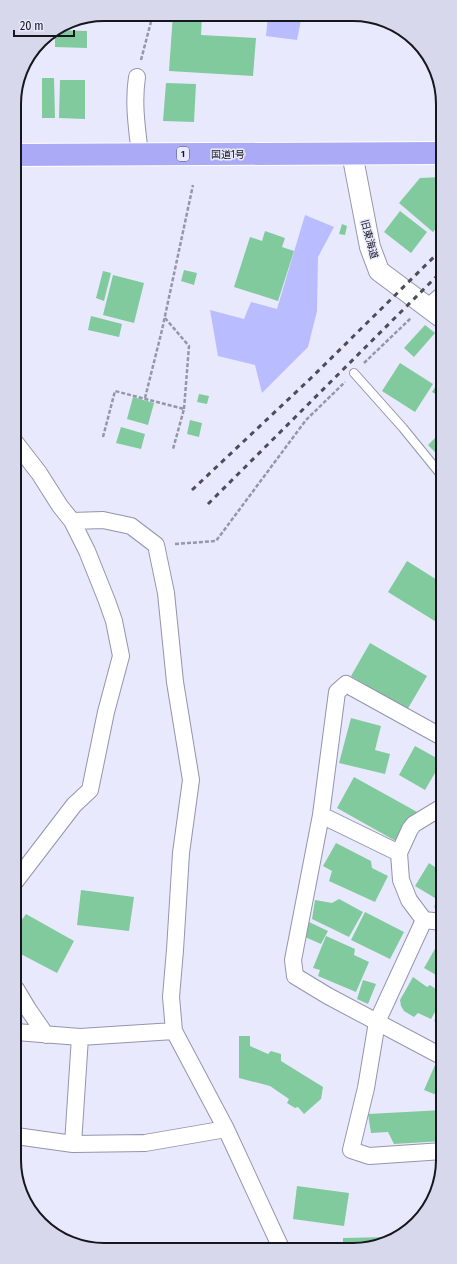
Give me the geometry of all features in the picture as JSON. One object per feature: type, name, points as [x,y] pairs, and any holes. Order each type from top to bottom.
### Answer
[{"type":"highway","name":"国道1号","points":[[21,155],[436,153]]},
{"type":"street","points":[[136,77],[134,94],[136,127],[140,154]]},
{"type":"street","name":"旧東海道","points":[[352,153],[370,247],[379,270],[431,311]]},
{"type":"street","points":[[21,450],[39,473],[60,506],[72,520],[87,551],[107,601],[114,621],[121,656],[106,712],[90,790],[74,805],[21,874]]},
{"type":"street","points":[[72,520],[103,520],[132,526],[156,545],[166,593],[175,682],[191,780],[181,853],[171,997],[174,1031],[226,1129],[279,1243]]},
{"type":"street","points":[[436,734],[346,684],[337,692],[321,815],[293,960],[295,976],[328,996],[436,1054]]},
{"type":"street","points":[[436,811],[414,824],[410,829],[399,853],[401,880],[409,900],[424,920],[436,921]]},
{"type":"street","points":[[321,815],[399,853]]},
{"type":"street","points":[[424,920],[377,1022],[366,1088],[351,1150],[369,1156],[436,1151]]},
{"type":"street","points":[[21,997],[46,1035]]},
{"type":"street","points":[[21,1032],[80,1037],[174,1031]]},
{"type":"street","points":[[73,1144],[80,1037]]},
{"type":"street","points":[[21,1137],[73,1144],[145,1143],[226,1129]]},
{"type":"lane","points":[[354,373],[403,428],[436,469]]},
{"type":"path","points":[[136,77],[151,21]]},
{"type":"path","points":[[145,398],[165,317],[193,185]]},
{"type":"path","points":[[156,545],[216,541],[306,420],[354,373],[431,311]]},
{"type":"path","points":[[165,317],[189,346],[184,409],[173,449]]},
{"type":"path","points":[[103,437],[115,391],[184,409]]},
{"type":"shaded area","points":[[267,21],[301,21],[297,40],[266,36]]},
{"type":"shaded area","points":[[305,215],[334,227],[318,257],[317,311],[308,347],[262,393],[255,365],[218,356],[210,310],[244,319],[251,302],[277,309]]},
{"type":"building","points":[[173,21],[202,21],[201,35],[256,38],[253,76],[169,71]]},
{"type":"building","points":[[65,30],[87,31],[87,48],[55,47],[55,37],[62,32]]},
{"type":"building","points":[[42,78],[54,78],[55,118],[42,118]]},
{"type":"building","points":[[60,80],[85,80],[85,119],[59,118]]},
{"type":"building","points":[[166,83],[196,84],[194,122],[163,121]]},
{"type":"building","points":[[436,177],[436,228],[433,232],[399,203],[420,178]]},
{"type":"building","points":[[400,211],[427,232],[411,253],[384,232]]},
{"type":"building","points":[[342,224],[347,226],[345,235],[339,234]]},
{"type":"building","points":[[265,231],[285,238],[282,247],[294,251],[278,301],[234,287],[250,237],[262,241]]},
{"type":"building","points":[[184,270],[197,273],[194,285],[181,281]]},
{"type":"building","points":[[103,271],[111,273],[104,301],[96,298]]},
{"type":"building","points":[[113,275],[144,283],[134,323],[103,315]]},
{"type":"building","points":[[91,316],[122,324],[119,337],[88,330]]},
{"type":"building","points":[[425,325],[435,333],[414,357],[404,348]]},
{"type":"building","points":[[400,363],[433,384],[415,412],[382,391]]},
{"type":"building","points":[[436,386],[436,394],[432,392]]},
{"type":"building","points":[[199,394],[209,396],[207,404],[197,402]]},
{"type":"building","points":[[133,397],[154,403],[148,425],[127,419]]},
{"type":"building","points":[[190,420],[202,423],[199,437],[187,434]]},
{"type":"building","points":[[121,427],[145,434],[141,449],[116,443]]},
{"type":"building","points":[[436,437],[436,453],[428,445]]},
{"type":"building","points":[[407,561],[436,579],[436,622],[388,592]]},
{"type":"building","points":[[370,643],[427,676],[407,710],[351,676]]},
{"type":"building","points":[[351,718],[381,726],[375,750],[390,754],[385,774],[339,763]]},
{"type":"building","points":[[415,746],[436,758],[436,771],[425,790],[399,775]]},
{"type":"building","points":[[354,777],[419,813],[401,844],[337,808]]},
{"type":"building","points":[[336,843],[371,861],[372,868],[388,876],[375,902],[329,881],[332,871],[323,866]]},
{"type":"building","points":[[429,863],[436,868],[435,898],[415,886]]},
{"type":"building","points":[[81,890],[134,897],[129,931],[77,925]]},
{"type":"building","points":[[339,899],[363,912],[349,937],[312,919],[315,900],[332,903]]},
{"type":"building","points":[[365,912],[404,932],[390,959],[351,940]]},
{"type":"building","points":[[26,914],[74,941],[57,973],[21,954],[21,921]]},
{"type":"building","points":[[309,922],[328,931],[321,944],[305,937]]},
{"type":"building","points":[[326,936],[355,949],[354,955],[369,962],[356,992],[318,976],[320,970],[313,968]]},
{"type":"building","points":[[436,947],[436,975],[424,968]]},
{"type":"building","points":[[413,977],[427,987],[430,985],[436,989],[436,1010],[431,1019],[418,1013],[414,1017],[404,1011],[400,1000]]},
{"type":"building","points":[[363,980],[376,984],[368,1004],[357,999]]},
{"type":"building","points":[[239,1036],[250,1036],[250,1046],[268,1054],[271,1051],[281,1054],[281,1061],[323,1087],[321,1099],[304,1114],[298,1107],[295,1108],[287,1103],[289,1099],[270,1086],[239,1078]]},
{"type":"building","points":[[436,1065],[436,1093],[434,1094],[424,1090]]},
{"type":"building","points":[[436,1110],[436,1141],[394,1144],[388,1132],[371,1133],[368,1114]]},
{"type":"building","points":[[297,1186],[349,1193],[344,1226],[293,1219]]},
{"type":"building","points":[[385,1237],[358,1243],[343,1243],[343,1238]]},
{"type":"railway","points":[[192,490],[311,378],[436,255]]},
{"type":"railway","points":[[208,504],[436,277]]}]
